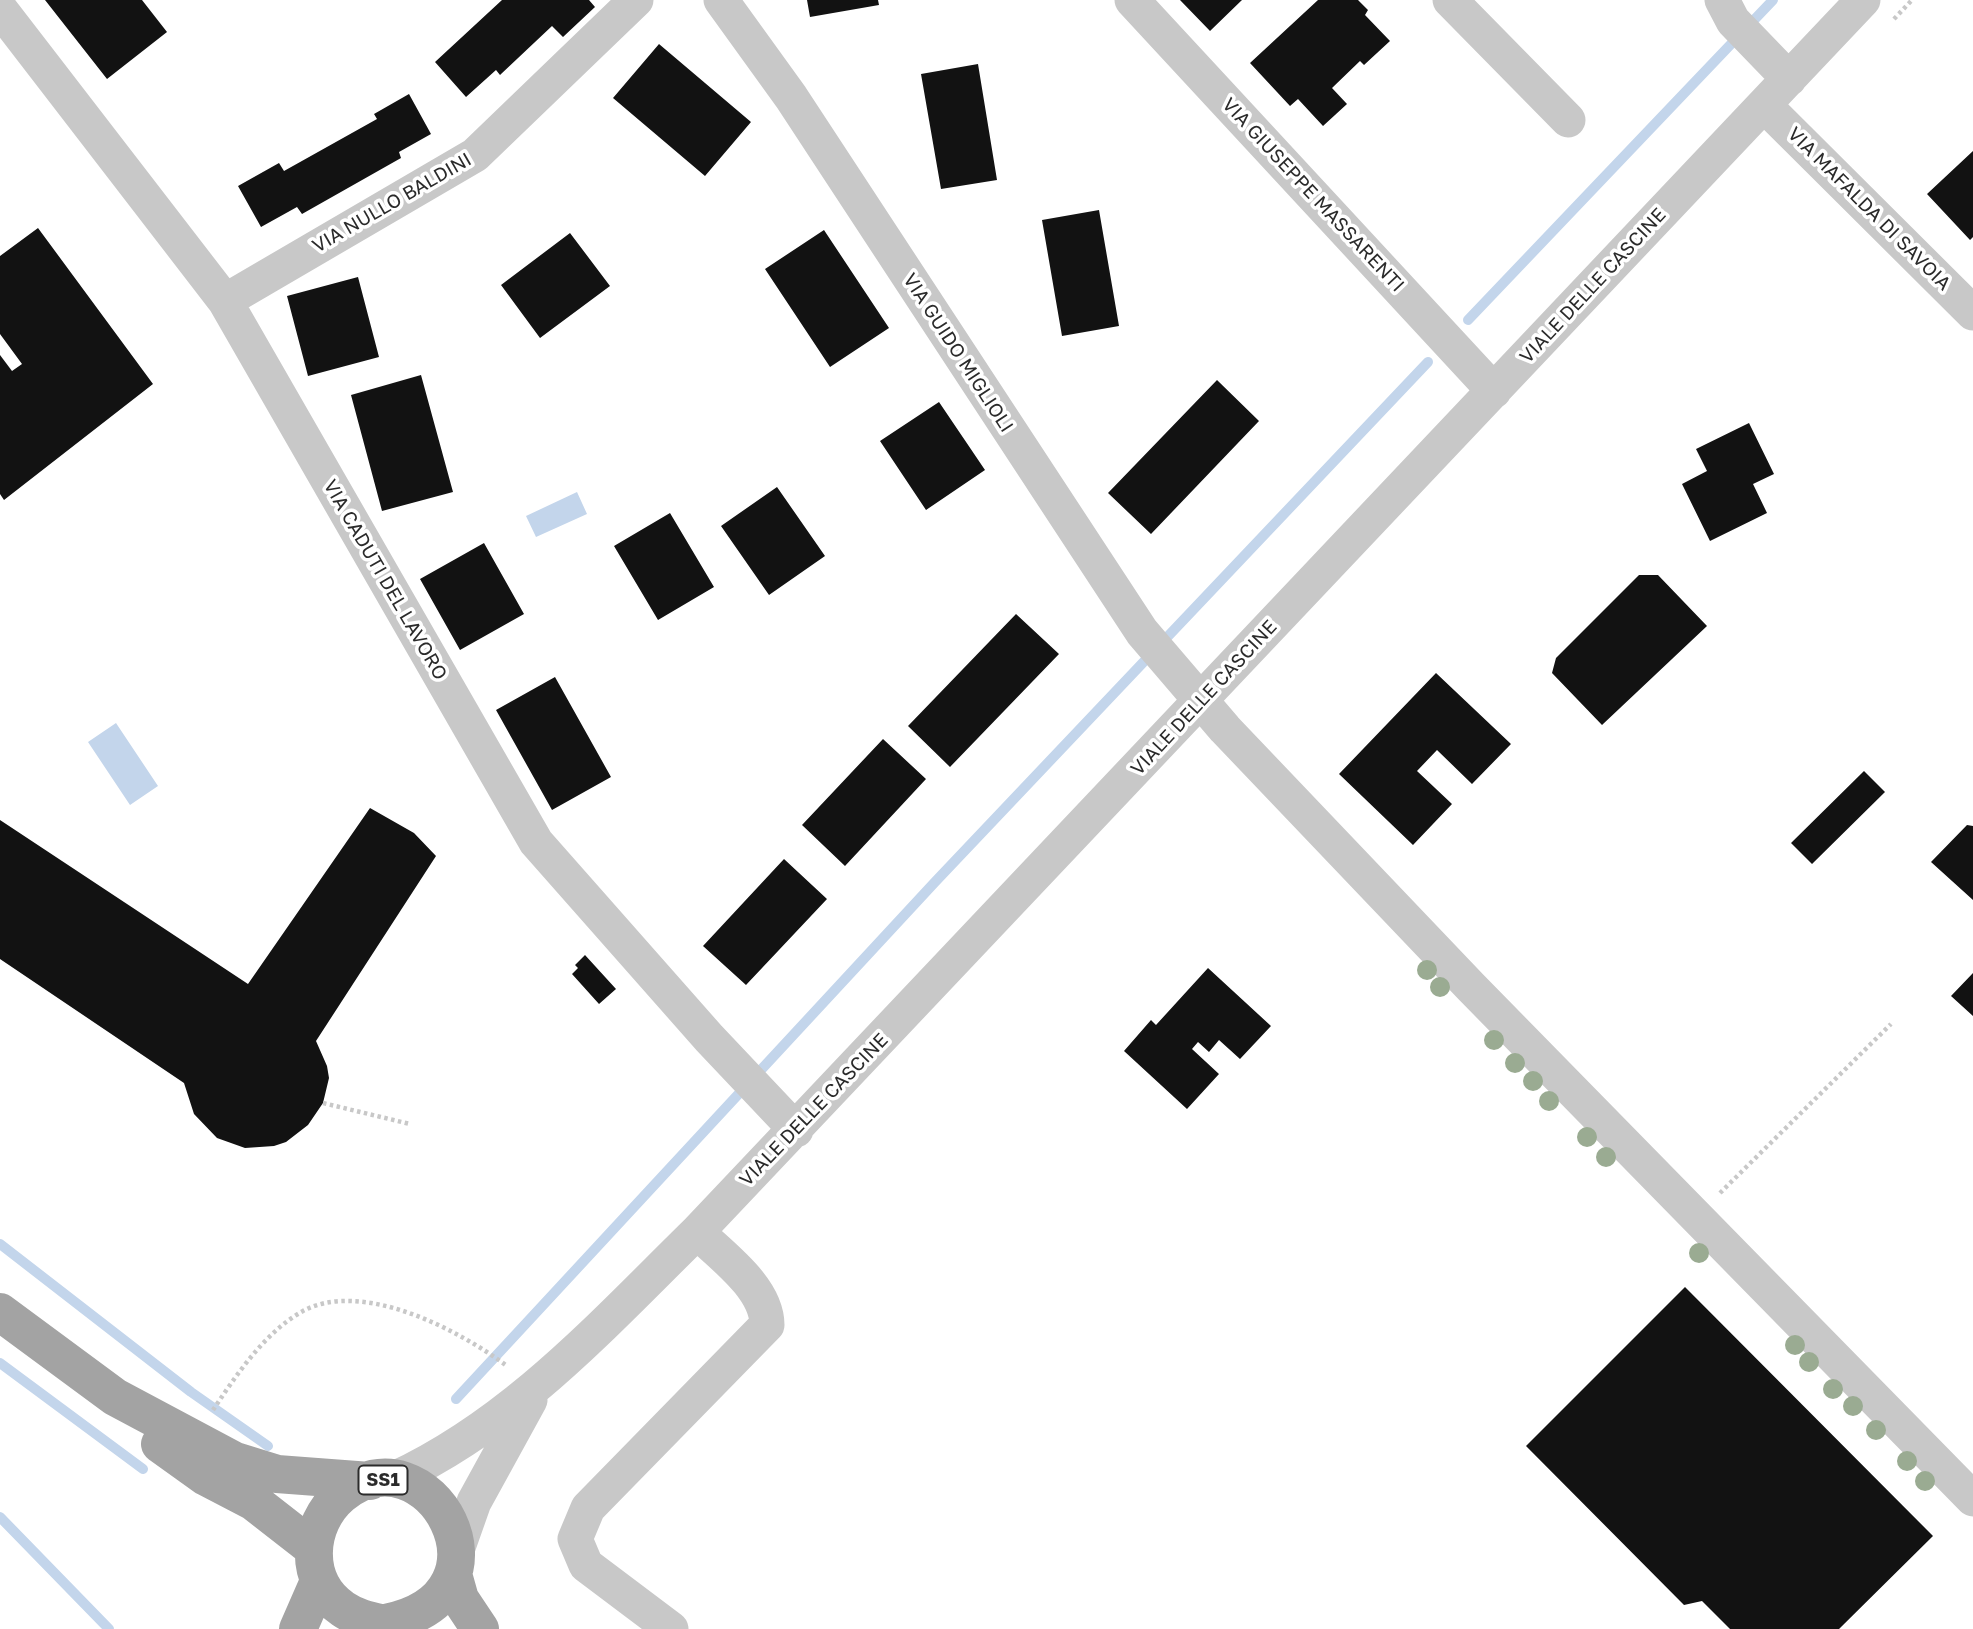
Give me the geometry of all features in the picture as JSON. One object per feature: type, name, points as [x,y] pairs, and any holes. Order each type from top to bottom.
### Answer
[{"type":"main road","points":[[0,1312],[115,1397],[172,1454],[206,1477],[254,1502],[316,1564],[341,1608],[380,1626],[407,1619],[427,1609],[442,1593],[454,1564]]},
{"type":"main road","name":"SS1","points":[[115,1397],[246,1466],[297,1476],[382,1480],[414,1485],[432,1496],[446,1513],[454,1532],[454,1564],[460,1598],[480,1629]]},
{"type":"main road","name":"SS1","points":[[316,1564],[318,1524],[330,1504],[348,1489],[382,1480]]},
{"type":"main road","points":[[298,1629],[316,1564]]},
{"type":"street","name":"VIA NULLO BALDINI","points":[[225,301],[475,155],[636,0]]},
{"type":"street","name":"VIA GUIDO MIGLIOLI","points":[[721,0],[792,97],[1142,632],[1234,739],[1471,988],[1973,1499]]},
{"type":"street","name":"VIA GIUSEPPE MASSARENTI","points":[[1132,0],[1494,391]]},
{"type":"street","points":[[1450,0],[1567,120]]},
{"type":"street","name":"VIALE DELLE CASCINE","points":[[382,1480],[458,1446],[537,1388],[697,1232],[784,1118],[1202,700],[1863,0]]},
{"type":"street","name":"VIA CADUTI DEL LAVORO","points":[[0,9],[225,301],[536,842],[784,1118]]},
{"type":"street","points":[[1737,22],[1788,79]]},
{"type":"street","name":"VIA MAFALDA DI SAVOIA","points":[[1764,106],[1973,313]]},
{"type":"street","points":[[671,1629],[586,1565],[575,1539],[588,1508],[767,1325],[767,1311],[758,1294],[697,1232]]},
{"type":"street","name":"VIALE DELLE CASCINE","points":[[454,1564],[474,1502],[537,1388]]},
{"type":"path","points":[[1695,1218],[1891,1024]]},
{"type":"path","points":[[323,1103],[410,1125]]},
{"type":"path","points":[[219,1401],[276,1330],[304,1311],[331,1301],[362,1303],[412,1314],[453,1330],[504,1363]]},
{"type":"water","points":[[577,492],[587,514],[536,537],[526,516]]},
{"type":"water","points":[[116,723],[158,786],[130,805],[88,742]]},
{"type":"building","points":[[45,0],[142,0],[167,32],[107,79]]},
{"type":"building","points":[[502,0],[589,0],[595,7],[563,37],[552,26],[500,75],[496,70],[466,97],[435,62]]},
{"type":"building","points":[[807,0],[878,0],[879,5],[810,17]]},
{"type":"building","points":[[1180,0],[1242,0],[1210,31]]},
{"type":"building","points":[[1318,0],[1358,0],[1368,10],[1365,15],[1390,41],[1364,65],[1360,61],[1332,88],[1347,104],[1323,126],[1298,99],[1290,106],[1250,63]]},
{"type":"building","points":[[659,44],[751,122],[705,176],[613,98]]},
{"type":"building","points":[[978,64],[997,180],[941,189],[921,74]]},
{"type":"building","points":[[409,94],[431,134],[399,152],[401,158],[302,214],[297,207],[261,227],[238,186],[279,163],[284,171],[377,119],[374,114]]},
{"type":"building","points":[[1973,151],[1973,237],[1970,240],[1927,194]]},
{"type":"building","points":[[1099,210],[1119,326],[1062,336],[1042,220]]},
{"type":"building","points":[[38,228],[153,384],[4,500],[0,494],[0,355],[12,371],[22,364],[0,334],[0,256]]},
{"type":"building","points":[[824,230],[889,328],[830,367],[765,269]]},
{"type":"building","points":[[570,233],[610,286],[540,338],[501,285]]},
{"type":"building","points":[[358,277],[379,357],[308,376],[287,296]]},
{"type":"building","points":[[421,375],[453,492],[382,511],[351,395]]},
{"type":"building","points":[[1217,380],[1259,421],[1151,534],[1108,493]]},
{"type":"building","points":[[939,402],[985,470],[926,510],[880,441]]},
{"type":"building","points":[[1749,423],[1774,474],[1753,484],[1767,513],[1710,541],[1682,484],[1707,471],[1696,449]]},
{"type":"building","points":[[777,487],[825,556],[769,595],[721,526]]},
{"type":"building","points":[[670,513],[714,587],[658,620],[614,546]]},
{"type":"building","points":[[484,543],[524,614],[460,650],[420,579]]},
{"type":"building","points":[[1639,575],[1658,575],[1707,626],[1602,725],[1552,673],[1556,658]]},
{"type":"building","points":[[1016,614],[1059,654],[950,767],[908,726]]},
{"type":"building","points":[[1436,673],[1511,744],[1472,784],[1437,750],[1417,771],[1452,804],[1413,845],[1339,774]]},
{"type":"building","points":[[555,677],[611,777],[552,810],[496,710]]},
{"type":"building","points":[[883,739],[926,779],[845,866],[802,825]]},
{"type":"building","points":[[1864,771],[1885,792],[1812,864],[1791,843]]},
{"type":"building","points":[[370,808],[414,833],[436,856],[316,1041],[329,1078],[323,1103],[308,1125],[286,1142],[274,1146],[245,1148],[217,1138],[194,1114],[184,1083],[0,959],[0,820],[248,984]]},
{"type":"building","points":[[1967,825],[1973,826],[1973,900],[1931,862]]},
{"type":"building","points":[[784,859],[827,899],[746,985],[703,946]]},
{"type":"building","points":[[585,955],[616,989],[599,1004],[572,974],[578,968],[575,965]]},
{"type":"building","points":[[1208,968],[1271,1026],[1240,1059],[1219,1040],[1209,1052],[1198,1042],[1192,1049],[1219,1074],[1187,1109],[1124,1051],[1151,1020],[1156,1025]]},
{"type":"building","points":[[1973,973],[1973,1016],[1951,996]]},
{"type":"building","points":[[1685,1287],[1933,1536],[1839,1629],[1730,1629],[1702,1601],[1684,1605],[1526,1446]]},
{"type":"waterway","points":[[1468,320],[1773,0]]},
{"type":"waterway","points":[[456,1399],[935,882],[1428,362]]},
{"type":"waterway","points":[[0,1244],[191,1392],[268,1446]]},
{"type":"waterway","points":[[0,1363],[143,1469]]},
{"type":"waterway","points":[[0,1517],[109,1629]]}]
